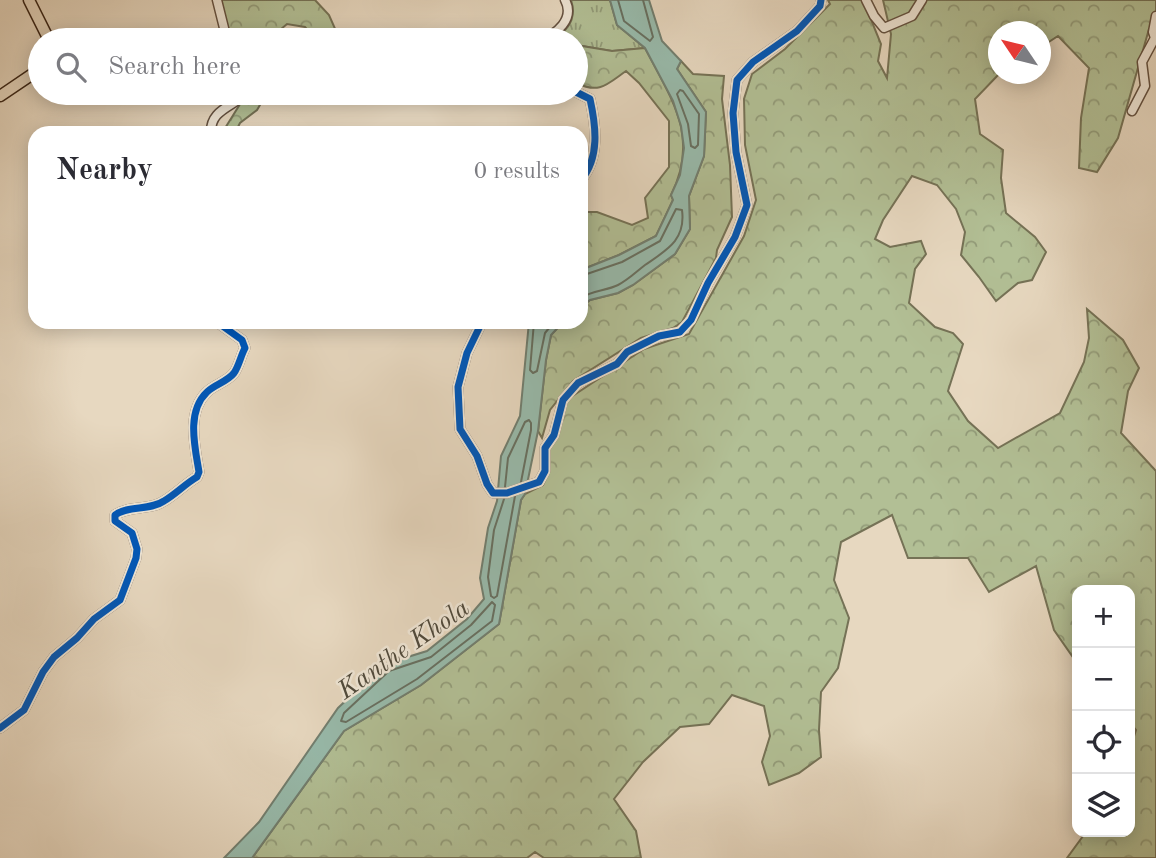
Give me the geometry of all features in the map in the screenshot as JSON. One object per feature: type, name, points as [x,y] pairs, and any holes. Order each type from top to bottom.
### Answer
[{"type":"main road","points":[[29,0],[43,28]]},
{"type":"main road","points":[[0,96],[28,77]]},
{"type":"street","points":[[217,0],[224,28]]},
{"type":"street","points":[[558,28],[567,19],[568,7],[565,0]]},
{"type":"street","points":[[479,329],[467,353],[458,387],[460,429],[477,456],[493,493],[507,493],[540,482],[545,471],[545,448],[554,435],[563,400],[578,383],[617,364],[627,352],[659,336],[680,332],[691,320],[735,237],[747,205],[736,152],[733,113],[737,80],[753,62],[797,31],[820,6],[821,0]]},
{"type":"street","points":[[866,0],[884,28],[912,16],[922,0]]},
{"type":"street","points":[[1132,111],[1145,86],[1142,62],[1156,37],[1153,32],[1156,16]]},
{"type":"street","points":[[588,98],[594,119],[593,158],[588,173]]},
{"type":"street","points":[[212,126],[219,111],[233,105]]},
{"type":"street","points":[[0,728],[24,710],[43,672],[54,657],[77,638],[94,618],[120,600],[137,549],[132,533],[116,521],[115,515],[133,509],[146,509],[164,501],[197,477],[199,472],[194,420],[200,401],[206,392],[234,373],[245,348],[242,340],[227,329]]},
{"type":"green space","points":[[220,0],[315,0],[329,15],[335,28],[306,28],[287,24],[282,28],[226,28]]},
{"type":"green space","points":[[571,0],[610,0],[617,25],[645,48],[612,51],[588,47],[588,28],[566,28],[572,18]]},
{"type":"green space","points":[[828,0],[863,0],[881,44],[878,61],[887,78],[891,34],[883,0],[1156,0],[1156,23],[1149,29],[1118,138],[1097,172],[1079,168],[1081,118],[1089,68],[1058,36],[1051,41],[1051,21],[988,21],[989,84],[975,99],[980,134],[1003,150],[1001,178],[1006,213],[1035,237],[1046,252],[1032,280],[1018,283],[996,301],[961,255],[965,232],[956,209],[937,185],[912,176],[883,220],[875,239],[890,247],[921,241],[926,254],[915,269],[909,303],[935,327],[953,333],[963,344],[948,391],[968,421],[998,448],[1060,413],[1084,362],[1089,338],[1087,309],[1123,340],[1139,368],[1128,391],[1121,433],[1156,471],[1156,858],[1067,858],[1082,837],[1135,837],[1135,585],[1072,585],[1072,656],[1054,630],[1036,566],[989,592],[968,558],[908,558],[892,515],[841,542],[834,580],[849,618],[838,668],[821,692],[821,757],[799,773],[769,785],[762,762],[770,736],[764,706],[732,695],[709,724],[680,727],[643,762],[614,799],[636,831],[641,858],[544,858],[535,852],[527,858],[252,858],[344,731],[421,685],[499,624],[521,500],[525,494],[543,485],[547,476],[548,449],[568,399],[644,349],[689,334],[744,236],[756,200],[745,145],[744,99],[752,74],[785,49],[830,4]]},
{"type":"green space","points":[[588,47],[612,51],[645,48],[673,102],[683,137],[683,155],[671,195],[673,200],[656,236],[588,267],[588,212],[597,212],[632,225],[648,218],[645,198],[669,167],[669,121],[639,83],[626,71],[608,84],[588,87]]},
{"type":"green space","points":[[681,61],[693,74],[724,76],[722,99],[730,165],[732,217],[716,258],[682,322],[673,328],[641,338],[573,381],[550,410],[542,438],[538,431],[551,335],[557,329],[588,329],[588,302],[618,293],[633,285],[675,254],[690,229],[689,196],[704,156],[706,112],[677,69]]},
{"type":"green space","points":[[240,105],[260,105],[238,126],[226,126]]},
{"type":"water","points":[[610,0],[649,0],[662,41],[681,61],[677,69],[706,112],[704,156],[689,196],[690,229],[675,254],[633,285],[618,293],[588,302],[588,267],[656,236],[673,200],[671,195],[680,175],[684,148],[673,101],[645,48],[617,25]]},
{"type":"water","points":[[528,329],[557,329],[551,335],[546,360],[538,431],[525,494],[521,500],[499,624],[421,685],[344,731],[252,858],[224,858],[259,822],[338,708],[385,664],[427,651],[467,619],[484,599],[480,578],[488,528],[497,501],[501,456],[520,416]]},
{"type":"cycle path","points":[[479,329],[467,353],[458,387],[460,429],[477,456],[493,493],[507,493],[539,482],[545,471],[545,448],[554,435],[563,400],[578,383],[617,364],[627,352],[659,336],[680,332],[691,320],[708,283],[735,237],[747,205],[736,152],[733,113],[737,80],[753,62],[797,31],[820,6],[821,0]]},
{"type":"cycle path","points":[[588,98],[595,131],[594,152],[588,169]]},
{"type":"cycle path","points":[[0,728],[24,710],[43,672],[54,657],[94,619],[120,600],[137,549],[132,533],[115,521],[115,515],[126,510],[158,504],[197,477],[199,472],[194,430],[196,409],[207,392],[234,373],[245,348],[242,340],[227,329]]},
{"type":"water label","name":"Kanthe Khola","points":[[404,650]]}]
